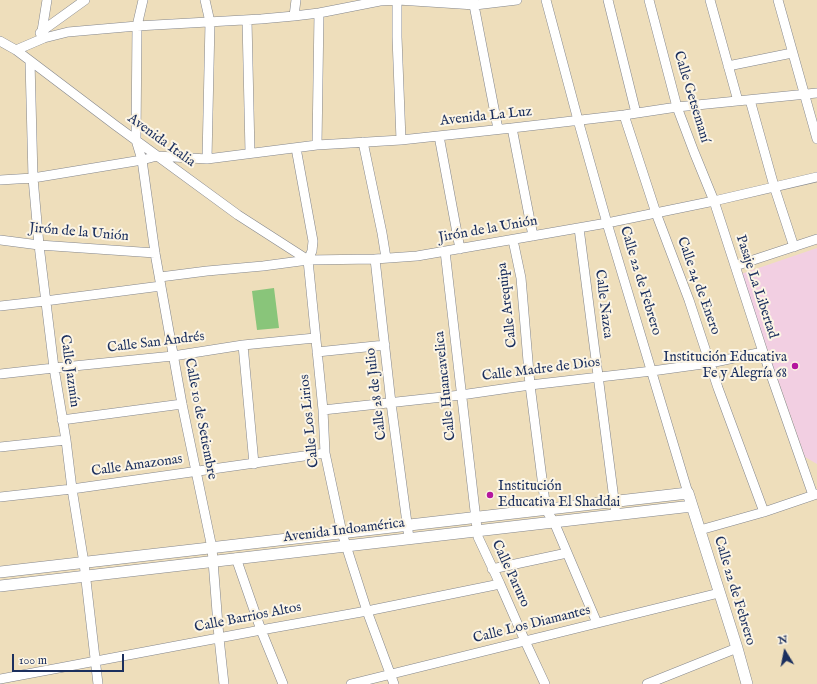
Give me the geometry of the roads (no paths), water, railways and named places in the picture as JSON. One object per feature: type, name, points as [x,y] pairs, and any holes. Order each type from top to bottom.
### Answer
[{"type":"street","points":[[42,31],[47,0]]},
{"type":"street","points":[[31,44],[42,31],[85,0]]},
{"type":"street","name":"Calle 10 de Setiembre","points":[[143,0],[137,26],[136,140],[142,160],[155,253],[173,356],[195,472],[212,548],[224,684]]},
{"type":"street","points":[[205,0],[210,22],[207,159]]},
{"type":"street","points":[[294,16],[296,0]]},
{"type":"street","points":[[398,0],[397,37],[400,140]]},
{"type":"street","points":[[16,50],[44,38],[68,32],[294,16],[380,1],[474,2],[517,0]]},
{"type":"street","name":"Calle 22 de Febrero","points":[[546,0],[607,223],[688,494],[747,684]]},
{"type":"street","points":[[608,0],[636,113]]},
{"type":"street","name":"Calle Getsemaní","points":[[649,0],[677,107],[714,200]]},
{"type":"street","points":[[710,0],[738,101]]},
{"type":"street","points":[[778,0],[817,139]]},
{"type":"street","points":[[474,2],[498,129]]},
{"type":"street","points":[[317,145],[318,12]]},
{"type":"street","points":[[247,20],[250,153]]},
{"type":"street","name":"Avenida Italia","points":[[1,44],[16,50],[238,215],[308,260]]},
{"type":"street","points":[[728,66],[792,53]]},
{"type":"street","name":"Calle Jazmín","points":[[30,61],[33,178],[45,301],[86,576],[98,684]]},
{"type":"street","name":"Avenida La Luz","points":[[142,160],[157,156],[207,159],[317,145],[400,140],[624,115],[677,107],[817,93]]},
{"type":"street","points":[[750,100],[774,186],[794,247]]},
{"type":"street","name":"Calle 24 de Enero","points":[[624,115],[656,213],[689,300],[718,388],[764,512]]},
{"type":"street","points":[[512,128],[533,236]]},
{"type":"street","points":[[439,136],[460,249]]},
{"type":"street","points":[[363,142],[386,258]]},
{"type":"street","name":"Calle Los Lirios","points":[[296,148],[313,240],[312,251],[308,260],[323,410],[325,453],[342,533],[367,611],[394,684]]},
{"type":"street","points":[[0,180],[33,178],[142,160]]},
{"type":"street","name":"Jirón de la Unión","points":[[160,277],[308,260],[375,259],[418,256],[607,223],[817,177]]},
{"type":"street","name":"Pasaje La Libertad","points":[[714,200],[763,352],[815,495]]},
{"type":"street","name":"Calle Nazca","points":[[579,228],[616,515]]},
{"type":"street","points":[[735,266],[817,239]]},
{"type":"street","name":"Jirón de la Unión","points":[[0,240],[39,245],[155,253]]},
{"type":"street","name":"Calle Arequipa","points":[[513,240],[521,278],[530,385],[546,510]]},
{"type":"street","name":"Calle Huancavelica","points":[[445,251],[475,518]]},
{"type":"street","name":"Calle 28 de Julio","points":[[375,259],[391,403],[409,538]]},
{"type":"street","points":[[0,306],[161,286]]},
{"type":"street","name":"Calle San Andrés","points":[[0,374],[173,356],[243,345],[315,338]]},
{"type":"street","points":[[243,345],[254,464]]},
{"type":"street","points":[[317,352],[385,345]]},
{"type":"street","name":"Calle Madre de Dios","points":[[323,410],[461,395],[598,377],[652,372],[710,363],[763,352]]},
{"type":"street","points":[[62,420],[182,404]]},
{"type":"street","points":[[0,447],[66,440]]},
{"type":"street","name":"Calle Amazonas","points":[[0,497],[72,489],[325,453]]},
{"type":"street","name":"Avenida Indoamérica","points":[[0,572],[688,494]]},
{"type":"street","points":[[700,530],[764,512],[815,495]]},
{"type":"street","name":"Avenida Indoamérica","points":[[0,586],[692,506]]},
{"type":"street","points":[[546,510],[554,522],[597,623]]},
{"type":"street","name":"Calle Paruro","points":[[475,518],[478,537],[545,684]]},
{"type":"street","points":[[492,569],[567,553]]},
{"type":"street","points":[[236,558],[261,630],[283,684]]},
{"type":"street","name":"Calle Barrios Altos","points":[[0,679],[367,611],[500,584]]},
{"type":"street","name":"Calle Los Diamantes","points":[[351,684],[719,593]]},
{"type":"street","points":[[647,684],[737,648]]},
{"type":"place","name":"Institución Educativa Fe y Alegría 68","points":[[795,366]]},
{"type":"place","name":"Institución Educativa El Shaddai","points":[[490,495]]}]
